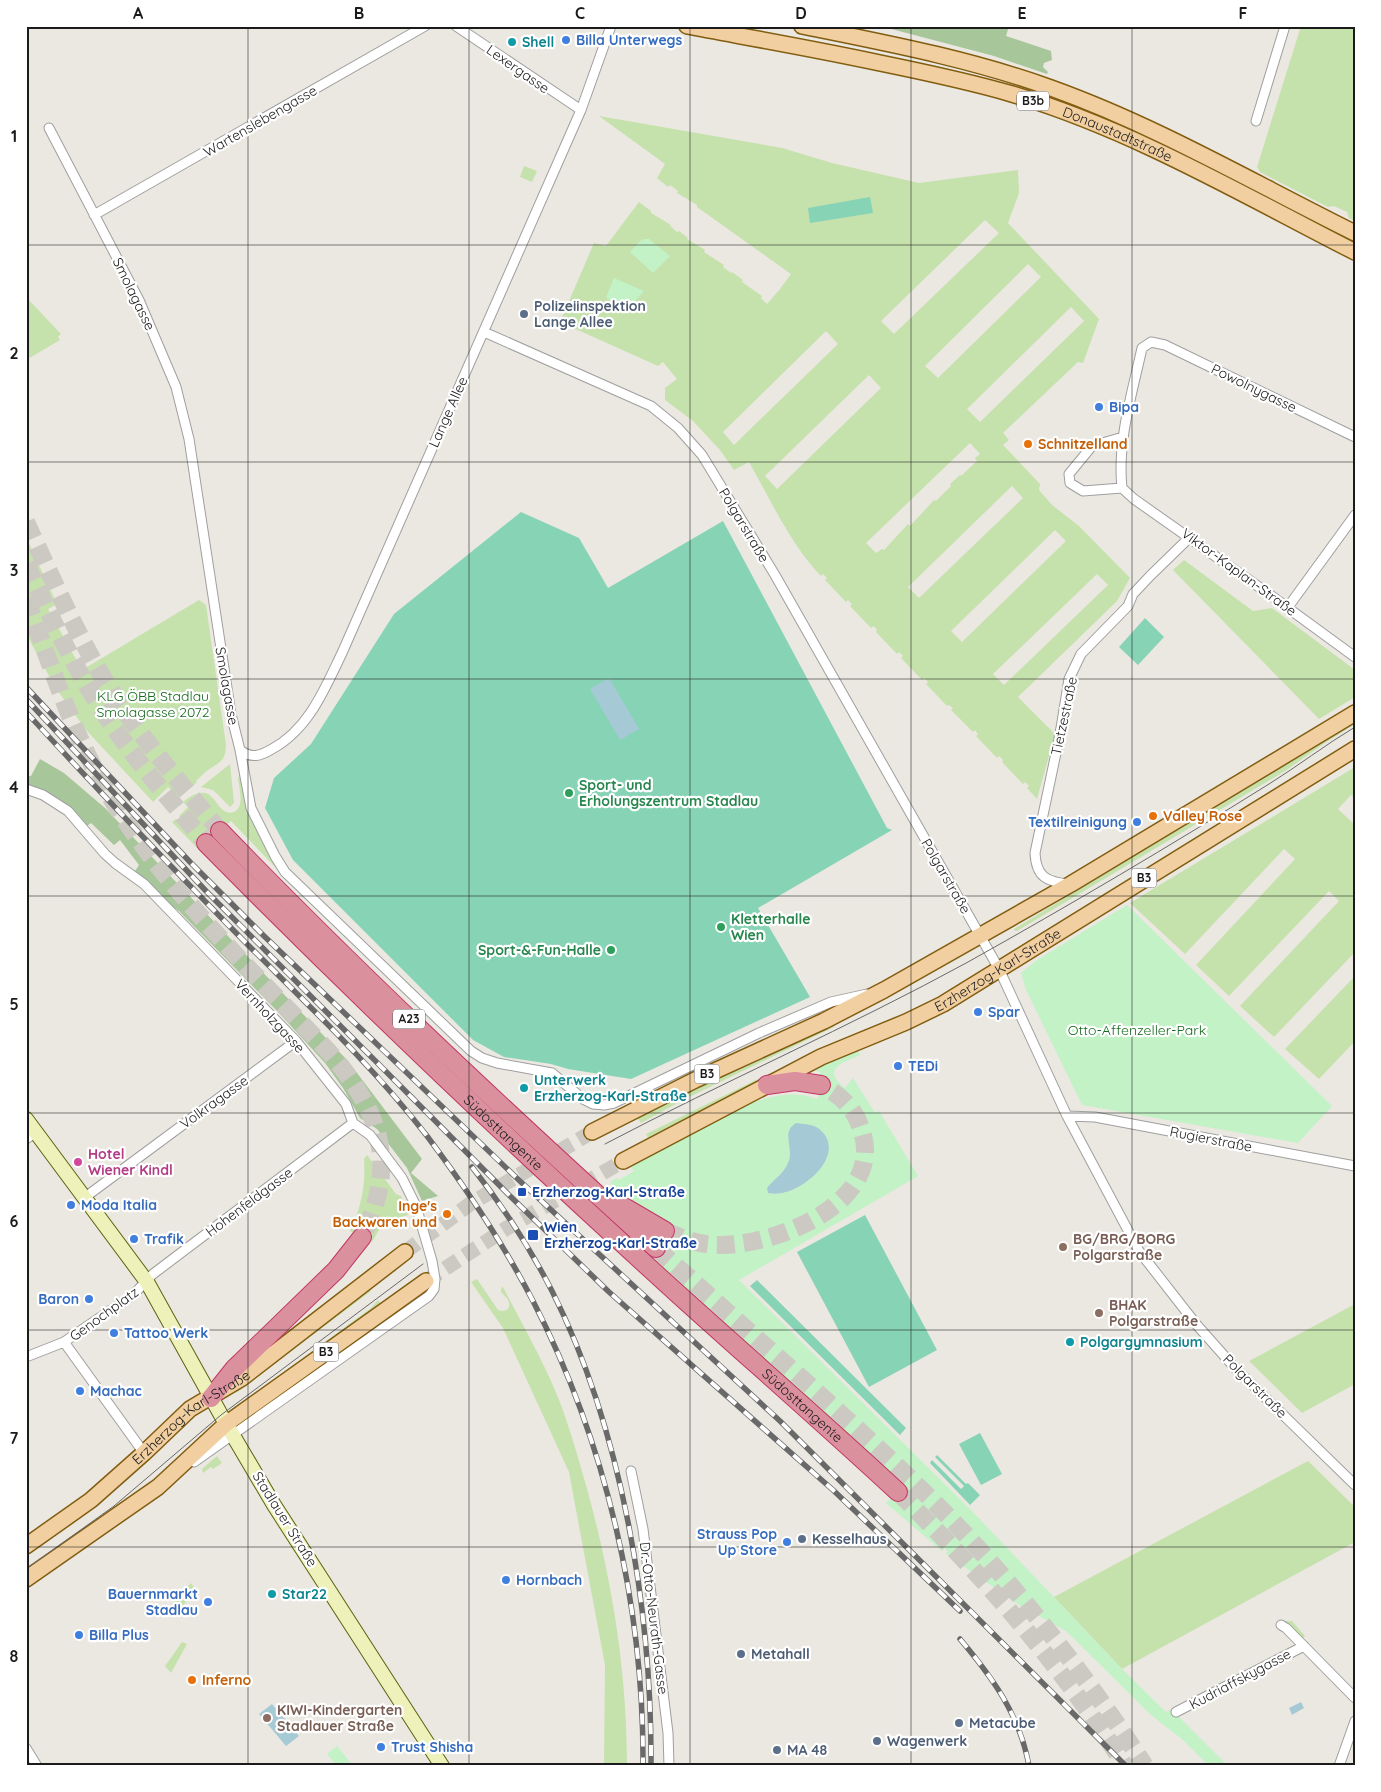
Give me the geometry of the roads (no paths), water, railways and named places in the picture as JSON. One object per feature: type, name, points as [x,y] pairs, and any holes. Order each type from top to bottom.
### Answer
[{"type":"highway","name":"Südosttangente","points":[[220,831],[399,1009],[656,1248]]},
{"type":"highway","name":"Südosttangente","points":[[206,843],[270,908],[502,1131],[898,1492]]},
{"type":"highway","points":[[767,1086],[795,1081],[821,1085]]},
{"type":"highway","points":[[605,1202],[624,1207],[665,1231]]},
{"type":"highway","points":[[211,1398],[234,1369],[336,1270],[362,1237]]},
{"type":"main road","name":"Donaustadtstraße","points":[[686,26],[824,51],[950,77],[1013,94],[1074,115],[1131,139],[1180,162],[1355,252]]},
{"type":"main road","name":"Donaustadtstraße","points":[[802,26],[958,60],[1052,88],[1161,134],[1355,233]]},
{"type":"main road","name":"B3","points":[[592,1132],[695,1080],[824,1022],[884,990],[1071,884],[1355,713]]},
{"type":"main road","name":"Erzherzog-Karl-Straße","points":[[623,1161],[821,1057],[906,1022],[943,1004],[1100,905],[1355,749]]},
{"type":"main road","points":[[26,1120],[31,1135],[84,1198],[147,1282]]},
{"type":"main road","name":"Erzherzog-Karl-Straße","points":[[26,1546],[91,1500],[144,1454],[190,1409],[242,1378],[405,1252]]},
{"type":"main road","name":"Genochplatz","points":[[147,1282],[211,1398]]},
{"type":"main road","name":"Erzherzog-Karl-Straße","points":[[26,1579],[158,1487],[230,1429],[427,1288]]},
{"type":"main road","name":"Stadlauer Straße","points":[[211,1398],[281,1516],[442,1766]]},
{"type":"street","name":"Wartenslebengasse","points":[[94,215],[425,26]]},
{"type":"street","name":"Lexergasse","points":[[456,26],[581,110]]},
{"type":"street","name":"Lange Allee","points":[[240,750],[254,757],[281,744],[304,722],[319,700],[350,635],[581,110],[610,26]]},
{"type":"street","points":[[1256,121],[1285,26]]},
{"type":"street","name":"Smolagasse","points":[[49,128],[139,300],[176,388],[188,440],[230,708],[251,808],[285,872],[471,1051],[482,1058],[497,1063],[552,1073],[583,1100],[593,1104],[604,1105],[614,1103],[707,1057],[831,1002],[884,990]]},
{"type":"street","name":"Polgarstraße","points":[[484,332],[651,406],[678,428],[702,455],[775,575],[999,969],[1067,1116],[1139,1251],[1159,1278],[1235,1368],[1355,1485]]},
{"type":"street","name":"Powolnygasse","points":[[1123,437],[1142,348],[1151,342],[1165,345],[1355,438]]},
{"type":"street","points":[[1123,437],[1120,469],[1122,488],[1083,491],[1070,483],[1069,474],[1092,446],[1123,437]]},
{"type":"street","name":"Viktor-Kaplan-Straße","points":[[1122,488],[1355,657]]},
{"type":"street","points":[[1288,607],[1355,515]]},
{"type":"street","name":"Tietzestraße","points":[[1071,884],[1055,883],[1046,879],[1036,867],[1035,853],[1060,734],[1069,679],[1081,654],[1128,606],[1133,594],[1190,537]]},
{"type":"street","name":"Vernholzgasse","points":[[26,789],[43,795],[68,811],[105,854],[144,884],[296,1041],[346,1104],[353,1123],[370,1135],[402,1178],[416,1206],[432,1261],[436,1279],[434,1289],[427,1288]]},
{"type":"street","name":"Volkragasse","points":[[84,1198],[296,1041]]},
{"type":"street","name":"Rugierstraße","points":[[1067,1116],[1095,1117],[1355,1166]]},
{"type":"street","name":"Hohenfeldgasse","points":[[147,1282],[161,1268],[353,1123]]},
{"type":"street","name":"Genochplatz","points":[[144,1454],[64,1342],[133,1295],[147,1282]]},
{"type":"street","points":[[26,1357],[64,1342]]},
{"type":"street","name":"Dr.-Otto-Neurath-Gasse","points":[[631,1471],[643,1528],[668,1733],[669,1766]]},
{"type":"street","points":[[1280,1625],[1286,1628],[1355,1698]]},
{"type":"street","name":"Kudriaffskygasse","points":[[1176,1712],[1304,1646]]},
{"type":"street","points":[[1339,1766],[1355,1721]]},
{"type":"street","points":[[26,1748],[37,1766]]},
{"type":"water","points":[[609,678],[639,729],[620,740],[590,689]]},
{"type":"water","points":[[796,1123],[816,1127],[827,1138],[829,1150],[825,1161],[806,1182],[780,1193],[768,1193],[767,1188],[788,1163],[790,1157],[789,1131]]},
{"type":"water","points":[[1301,1702],[1304,1708],[1292,1715],[1289,1708]]},
{"type":"water","points":[[272,1704],[299,1736],[286,1746],[259,1714]]},
{"type":"tunnel","points":[[26,522],[60,596],[111,691],[156,753],[220,831]]},
{"type":"tunnel","points":[[26,564],[72,659],[104,713],[140,763],[206,843]]},
{"type":"tunnel","points":[[26,599],[79,737],[101,781],[124,819],[150,855],[206,923],[329,1052],[361,1095],[372,1117],[378,1139],[381,1162],[380,1185],[373,1210],[362,1237]]},
{"type":"tunnel","points":[[665,1231],[684,1239],[704,1244],[740,1244],[793,1229],[819,1216],[841,1200],[857,1180],[865,1158],[862,1132],[856,1116],[847,1104],[835,1093],[821,1085]]},
{"type":"tunnel","points":[[405,1252],[470,1204],[592,1132]]},
{"type":"tunnel","points":[[426,1281],[507,1228],[623,1161]]},
{"type":"tunnel","points":[[656,1248],[868,1439],[964,1533],[1013,1588],[1059,1645],[1145,1766]]},
{"type":"tunnel","points":[[898,1492],[960,1556],[1048,1657],[1075,1692],[1125,1766]]},
{"type":"tram line","points":[[605,1144],[878,1009],[968,962],[1195,830],[1355,727]]},
{"type":"tram line","points":[[26,1569],[114,1506],[221,1415],[423,1264]]},
{"type":"railway","points":[[26,687],[190,862],[264,936],[522,1183],[780,1421],[1126,1766]]},
{"type":"railway","points":[[26,699],[206,891],[510,1196],[609,1292],[833,1490],[960,1611]]},
{"type":"railway","points":[[26,712],[162,857],[339,1036],[384,1085],[442,1156],[509,1258],[533,1301],[559,1355],[581,1411],[600,1468],[616,1527],[628,1586],[636,1646],[642,1706],[643,1766]]},
{"type":"railway","points":[[472,1167],[515,1227],[552,1291],[576,1345],[597,1402],[628,1522],[639,1584],[646,1646],[651,1766]]},
{"type":"railway","points":[[960,1639],[994,1682],[1012,1713],[1025,1747],[1029,1766]]},
{"type":"place","name":"Billa Unterwegs","points":[[566,40]]},
{"type":"place","name":"Shell","points":[[512,42]]},
{"type":"place","name":"Polizeiinspektion Lange Allee","points":[[524,314]]},
{"type":"place","name":"Bipa","points":[[1099,407]]},
{"type":"place","name":"Schnitzelland","points":[[1028,444]]},
{"type":"place","name":"Sport- und Erholungszentrum Stadlau","points":[[569,793]]},
{"type":"place","name":"Valley Rose","points":[[1153,816]]},
{"type":"place","name":"Textilreinigung","points":[[1137,822]]},
{"type":"place","name":"Kletterhalle Wien","points":[[721,927]]},
{"type":"place","name":"Sport-&-Fun-Halle","points":[[611,950]]},
{"type":"place","name":"Spar","points":[[978,1012]]},
{"type":"place","name":"TEDi","points":[[898,1066]]},
{"type":"place","name":"Unterwerk Erzherzog-Karl-Straße","points":[[524,1088]]},
{"type":"place","name":"Hotel Wiener Kindl","points":[[78,1162]]},
{"type":"place","name":"Erzherzog-Karl-Straße","points":[[522,1192]]},
{"type":"place","name":"Moda Italia","points":[[71,1205]]},
{"type":"place","name":"Inge's Backwaren und","points":[[447,1214]]},
{"type":"place","name":"Wien Erzherzog-Karl-Straße","points":[[533,1235]]},
{"type":"place","name":"Trafik","points":[[134,1239]]},
{"type":"place","name":"BG/BRG/BORG Polgarstraße","points":[[1063,1247]]},
{"type":"place","name":"Baron","points":[[89,1299]]},
{"type":"place","name":"BHAK Polgarstraße","points":[[1099,1313]]},
{"type":"place","name":"Tattoo Werk","points":[[114,1333]]},
{"type":"place","name":"Polgargymnasium","points":[[1070,1342]]},
{"type":"place","name":"Machac","points":[[80,1391]]},
{"type":"place","name":"Kesselhaus","points":[[802,1539]]},
{"type":"place","name":"Strauss Pop Up Store","points":[[787,1542]]},
{"type":"place","name":"Hornbach","points":[[506,1580]]},
{"type":"place","name":"Star22","points":[[272,1594]]},
{"type":"place","name":"Bauernmarkt Stadlau","points":[[208,1602]]},
{"type":"place","name":"Billa Plus","points":[[79,1635]]},
{"type":"place","name":"Metahall","points":[[741,1654]]},
{"type":"place","name":"Inferno","points":[[192,1680]]},
{"type":"place","name":"KIWI-Kindergarten Stadlauer Straße","points":[[267,1718]]},
{"type":"place","name":"Metacube","points":[[959,1723]]},
{"type":"place","name":"Wagenwerk","points":[[877,1741]]},
{"type":"place","name":"Trust Shisha","points":[[381,1747]]},
{"type":"place","name":"MA 48","points":[[777,1750]]},
{"type":"park label","name":"KLG ÖBB Stadlau Smolagasse 2072","points":[[153,704]]},
{"type":"park label","name":"Otto-Affenzeller-Park","points":[[1137,1030]]}]
